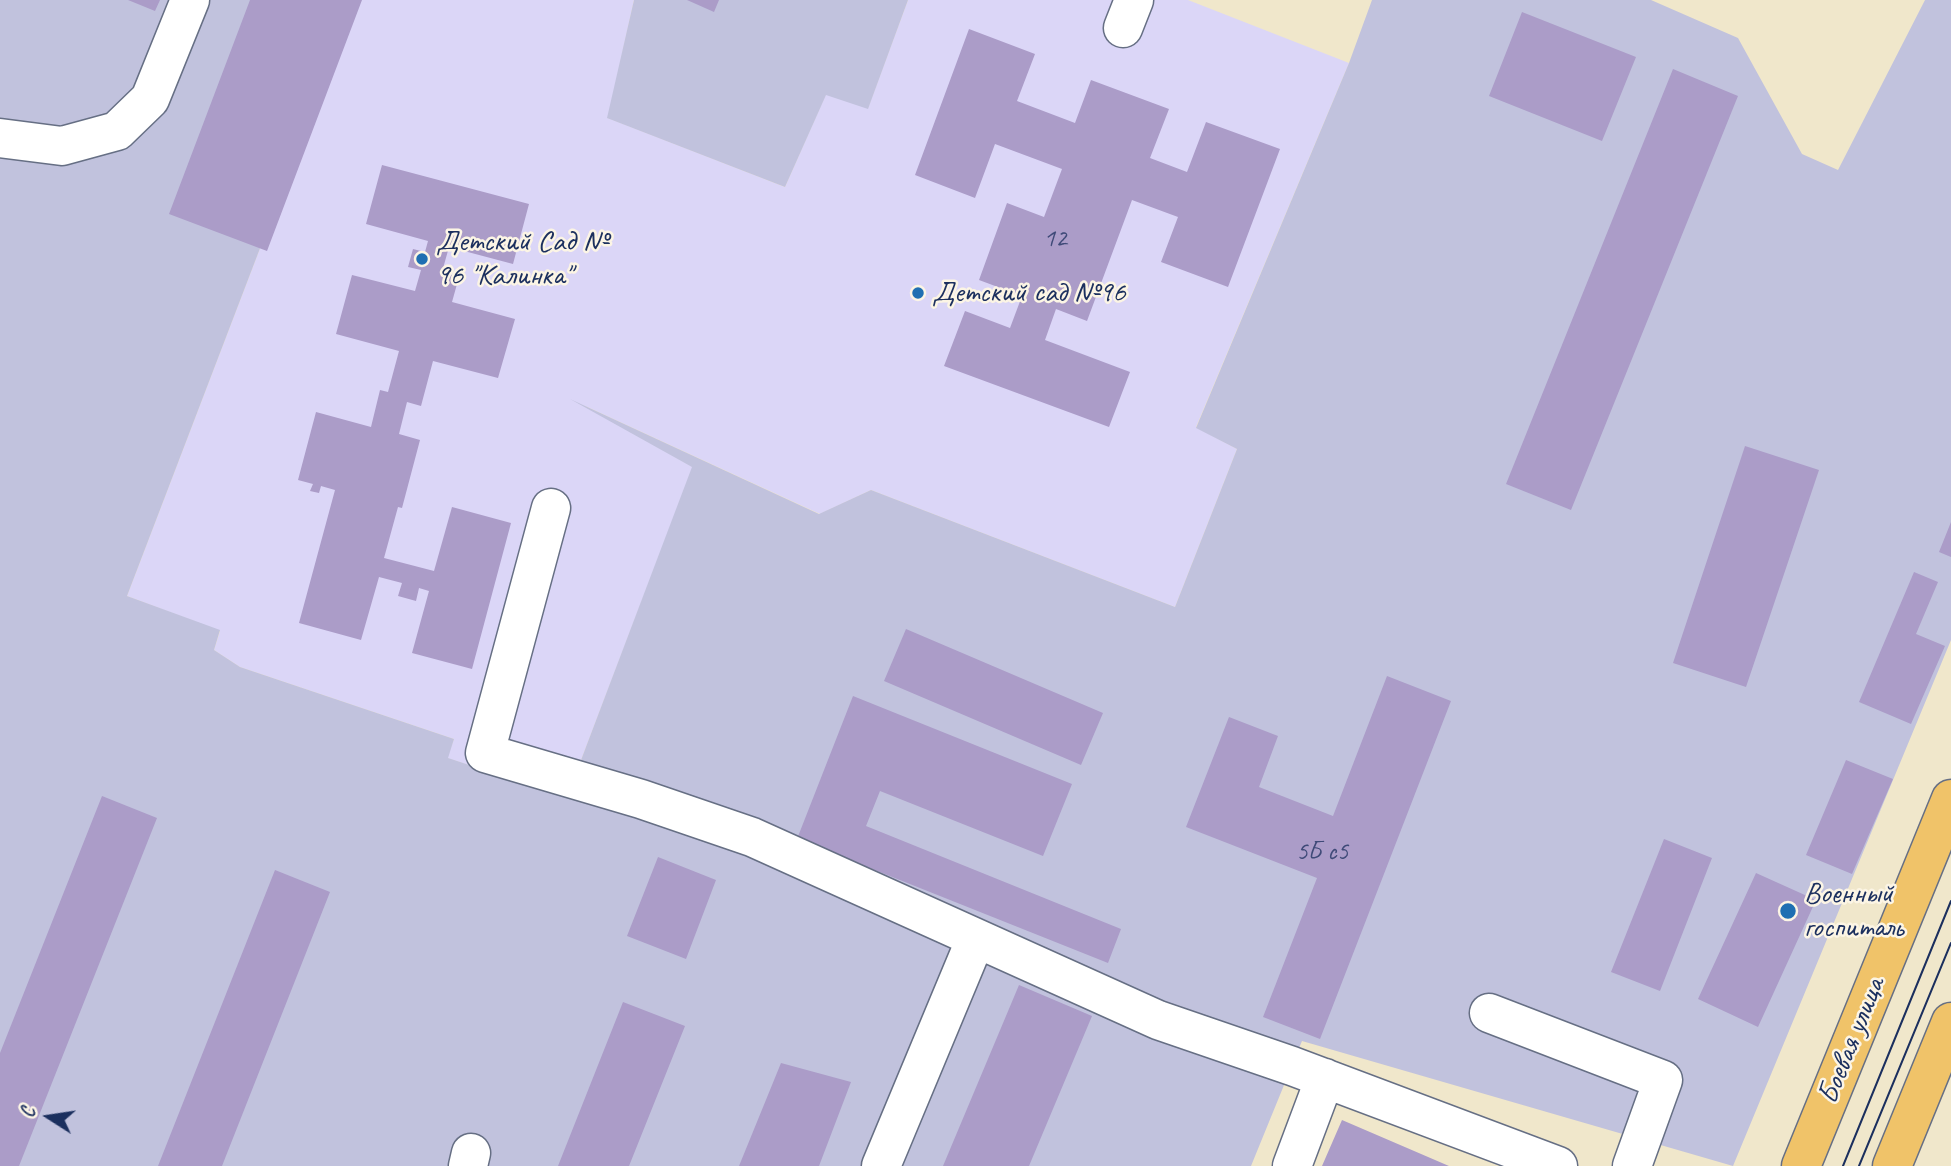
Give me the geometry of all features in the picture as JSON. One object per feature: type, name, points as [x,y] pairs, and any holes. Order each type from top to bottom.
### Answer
[{"type":"main road","name":"Боевая улица","points":[[1801,1166],[1951,799]]},
{"type":"main road","points":[[1892,1166],[1951,1022]]},
{"type":"lane","points":[[0,138],[62,146],[117,131],[150,99],[190,0]]},
{"type":"lane","points":[[551,508],[485,753],[641,799],[752,837],[1158,1020],[1325,1078],[1558,1166]]},
{"type":"lane","points":[[881,1166],[969,956]]},
{"type":"lane","points":[[1489,1013],[1663,1080],[1632,1166]]},
{"type":"lane","points":[[1292,1166],[1325,1078]]},
{"type":"shaded area","points":[[0,0],[355,0],[127,596],[220,630],[214,650],[240,667],[454,739],[448,758],[563,796],[578,768],[692,467],[570,399],[819,514],[871,490],[1175,607],[1237,449],[1196,428],[1349,63],[1372,0],[1651,0],[1738,38],[1802,154],[1838,170],[1925,0],[1951,0],[1951,640],[1733,1166],[1302,1041],[1251,1166],[0,1166]]},
{"type":"shaded area","points":[[355,0],[634,0],[608,118],[785,187],[826,94],[868,108],[908,0],[1188,0],[1349,63],[1196,427],[1237,449],[1175,607],[871,490],[820,514],[583,405],[693,467],[578,768],[563,796],[447,758],[454,739],[240,667],[214,650],[220,631],[127,596]]},
{"type":"shaded area","points":[[634,0],[908,0],[868,109],[826,95],[785,187],[607,118]]},
{"type":"building","points":[[128,0],[160,0],[155,11]]},
{"type":"building","points":[[250,0],[362,0],[267,251],[169,214]]},
{"type":"building","points":[[687,0],[719,0],[714,12]]},
{"type":"building","points":[[1522,12],[1636,57],[1602,141],[1489,96]]},
{"type":"building","points":[[969,29],[1035,54],[1017,101],[1075,123],[1091,80],[1169,109],[1150,158],[1187,172],[1206,122],[1280,149],[1228,287],[1161,262],[1178,217],[1132,200],[1087,321],[1056,309],[1045,340],[1130,372],[1109,427],[944,366],[965,311],[1010,328],[1022,296],[979,280],[1007,203],[1044,217],[1062,169],[995,144],[975,198],[915,175]]},
{"type":"building","points":[[1673,69],[1738,96],[1571,510],[1506,484]]},
{"type":"building","points":[[382,165],[529,204],[513,264],[449,247],[442,272],[459,277],[452,302],[515,319],[498,378],[433,361],[421,406],[407,402],[399,434],[420,440],[402,508],[398,507],[384,558],[434,571],[452,507],[511,523],[472,669],[412,653],[429,591],[419,588],[416,601],[398,596],[402,583],[379,577],[361,640],[299,623],[335,490],[321,486],[319,493],[310,491],[313,484],[298,480],[316,412],[371,427],[380,390],[388,392],[399,351],[336,334],[352,275],[415,291],[421,270],[408,267],[413,249],[425,252],[428,241],[366,224]]},
{"type":"building","points":[[1745,446],[1819,470],[1746,687],[1673,663]]},
{"type":"building","points":[[1951,522],[1951,557],[1939,552]]},
{"type":"building","points":[[1914,572],[1938,582],[1916,634],[1945,646],[1911,724],[1859,702]]},
{"type":"building","points":[[906,629],[1103,713],[1081,765],[884,681]]},
{"type":"building","points":[[1387,676],[1451,701],[1320,1039],[1263,1017],[1317,878],[1186,827],[1229,717],[1278,736],[1259,787],[1333,816]]},
{"type":"building","points":[[853,696],[1072,784],[1043,856],[880,791],[866,826],[1121,929],[1108,963],[797,839]]},
{"type":"building","points":[[1846,760],[1893,779],[1852,874],[1806,855]]},
{"type":"building","points":[[102,796],[157,818],[19,1166],[0,1166],[0,1053]]},
{"type":"building","points":[[1664,839],[1712,858],[1660,991],[1611,972]]},
{"type":"building","points":[[658,857],[716,880],[686,959],[627,936]]},
{"type":"building","points":[[275,870],[330,892],[222,1166],[158,1166]]},
{"type":"building","points":[[1756,873],[1816,900],[1758,1027],[1698,999]]},
{"type":"building","points":[[1019,985],[1092,1016],[1029,1166],[943,1166]]},
{"type":"building","points":[[623,1002],[685,1026],[629,1166],[558,1166]]},
{"type":"building","points":[[781,1063],[851,1082],[819,1166],[739,1166]]},
{"type":"building","points":[[1342,1120],[1449,1166],[1322,1166]]},
{"type":"tram line","points":[[1843,1166],[1951,901]]},
{"type":"tram line","points":[[1859,1166],[1951,943]]},
{"type":"place","name":"Детский Сад № 96 \"Калинка\"","points":[[422,259]]},
{"type":"place","name":"Детский сад №96","points":[[918,293]]},
{"type":"place","name":"Военный госпиталь","points":[[1788,911]]}]
